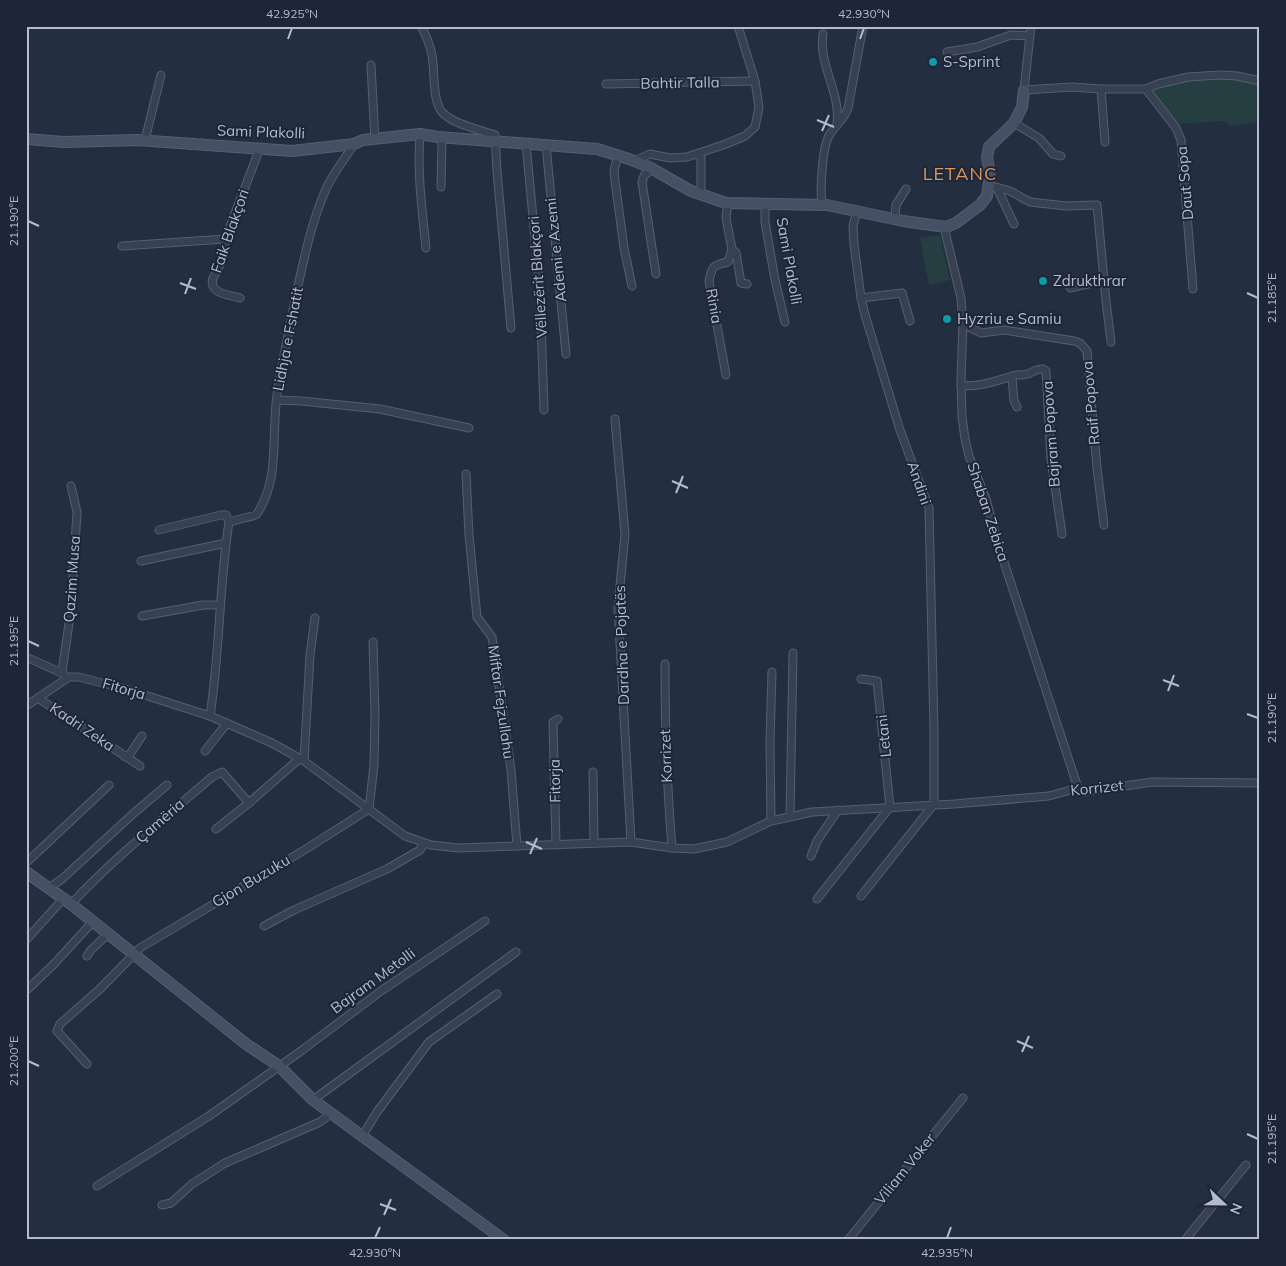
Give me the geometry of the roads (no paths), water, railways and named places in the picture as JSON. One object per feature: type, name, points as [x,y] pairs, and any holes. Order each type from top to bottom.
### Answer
[{"type":"street","points":[[421,26],[432,54],[436,100],[442,112],[465,125],[496,135],[497,170],[511,328]]},
{"type":"street","points":[[634,161],[650,154],[678,158],[696,154],[745,136],[755,127],[759,107],[755,81],[738,26]]},
{"type":"street","points":[[822,205],[820,194],[827,140],[846,114],[848,108],[863,26]]},
{"type":"street","points":[[1014,224],[993,187],[987,157],[989,148],[1014,122],[1022,107],[1031,26]]},
{"type":"street","points":[[823,34],[822,51],[837,105],[837,124]]},
{"type":"street","points":[[946,52],[978,46],[1011,35],[1030,36]]},
{"type":"street","points":[[371,65],[375,139]]},
{"type":"street","points":[[145,140],[161,75]]},
{"type":"street","points":[[1025,85],[1102,89],[1146,88],[1201,76],[1237,76],[1260,81]]},
{"type":"street","name":"Bahtir Talla","points":[[606,84],[755,81]]},
{"type":"street","name":"Daut Sopa","points":[[1146,88],[1176,128],[1181,140],[1193,288]]},
{"type":"street","points":[[1102,89],[1105,142]]},
{"type":"street","points":[[1014,122],[1039,138],[1053,154],[1062,156]]},
{"type":"street","points":[[420,134],[418,152],[426,248]]},
{"type":"street","name":"Sami Plakolli","points":[[26,139],[64,142],[145,140],[292,151],[420,134],[442,138],[597,149],[652,168],[701,195],[728,203],[822,205],[944,227]]},
{"type":"street","points":[[441,187],[442,138]]},
{"type":"street","name":"Lidhja e Fshatit","points":[[159,530],[220,515],[226,515],[229,522],[256,515],[265,496],[274,460],[274,425],[277,391],[304,255],[327,187],[354,144]]},
{"type":"street","name":"Vëllezërit Blakçori","points":[[526,144],[540,292],[544,410]]},
{"type":"street","name":"Ademi e Azemi","points":[[546,145],[566,354]]},
{"type":"street","name":"Faik Blakçori","points":[[240,298],[219,293],[213,286],[212,280],[222,260],[225,239],[260,148]]},
{"type":"street","points":[[696,154],[701,158],[701,195]]},
{"type":"street","points":[[618,156],[614,170],[614,181],[632,286]]},
{"type":"street","points":[[652,168],[644,176],[642,182],[656,274]]},
{"type":"street","points":[[944,227],[956,223],[980,206],[993,187]]},
{"type":"street","points":[[993,187],[1010,191],[1030,202],[1066,206],[1097,205],[1111,342]]},
{"type":"street","points":[[894,218],[896,205],[906,189]]},
{"type":"street","name":"Rinia","points":[[726,375],[710,282],[712,270],[716,265],[728,262],[732,249],[726,217],[728,203]]},
{"type":"street","name":"Sami Plakolli","points":[[765,205],[765,222],[775,280],[785,322]]},
{"type":"street","name":"Andini","points":[[856,210],[853,226],[854,244],[861,298],[885,386],[929,508],[934,804]]},
{"type":"street","name":"Shaban Zebica","points":[[944,227],[961,298],[963,324],[962,417],[970,456],[986,499],[999,547],[1078,788]]},
{"type":"street","points":[[122,246],[225,239]]},
{"type":"street","name":"Rinia","points":[[732,249],[736,253],[741,283],[747,284]]},
{"type":"street","points":[[1070,288],[1105,280]]},
{"type":"street","points":[[861,298],[902,294],[910,321]]},
{"type":"street","name":"Raif Popova","points":[[963,324],[981,332],[1004,330],[1074,341],[1084,346],[1090,374],[1095,452],[1104,525]]},
{"type":"street","name":"Bajram Popova","points":[[961,385],[980,384],[1028,374],[1039,369],[1046,371],[1052,459],[1062,534]]},
{"type":"street","points":[[1012,377],[1014,400],[1017,408]]},
{"type":"street","points":[[277,400],[380,409],[469,428]]},
{"type":"street","name":"Dardha e Pojatës","points":[[615,419],[624,534],[618,607],[631,842]]},
{"type":"street","name":"Miftar Fejzullahu","points":[[466,474],[469,535],[478,617],[492,637],[511,770],[516,846]]},
{"type":"street","name":"Qazim Musa","points":[[62,672],[71,608],[77,512],[71,486]]},
{"type":"street","points":[[210,716],[216,678],[220,605],[229,522]]},
{"type":"street","points":[[141,561],[226,543]]},
{"type":"street","points":[[142,616],[203,605],[220,605]]},
{"type":"street","points":[[216,829],[302,760],[310,655],[315,618]]},
{"type":"street","points":[[369,809],[374,765],[373,642]]},
{"type":"street","points":[[790,816],[793,653]]},
{"type":"street","points":[[26,657],[62,672],[69,677],[26,706]]},
{"type":"street","name":"Korrizet","points":[[666,664],[668,801],[672,848]]},
{"type":"street","points":[[771,822],[770,741],[772,672]]},
{"type":"street","name":"Fitorja","points":[[69,677],[79,677],[129,690],[210,716],[272,743],[302,760],[405,836],[424,844],[458,848],[485,848],[631,842]]},
{"type":"street","name":"Letani","points":[[861,679],[878,682],[890,807]]},
{"type":"street","name":"Kadri Zeka","points":[[38,698],[140,766]]},
{"type":"street","name":"Fitorja","points":[[556,845],[553,722],[558,720]]},
{"type":"street","points":[[205,751],[227,723]]},
{"type":"street","name":"Kadri Zeka","points":[[125,757],[130,754],[142,736]]},
{"type":"street","name":"Çamëria","points":[[67,901],[218,772],[222,772],[249,803]]},
{"type":"street","points":[[593,772],[594,843]]},
{"type":"street","name":"Korrizet","points":[[631,842],[694,849],[727,842],[771,822],[812,812],[1049,796],[1078,788],[1084,792],[1152,782],[1260,783]]},
{"type":"street","points":[[26,863],[109,785]]},
{"type":"street","points":[[49,888],[62,879],[167,785]]},
{"type":"street","points":[[861,896],[934,804]]},
{"type":"street","points":[[818,899],[890,807]]},
{"type":"street","name":"Gjon Buzuku","points":[[87,1064],[57,1031],[60,1024],[101,988],[140,948],[306,849],[369,809]]},
{"type":"street","points":[[811,856],[817,841],[838,810]]},
{"type":"street","points":[[264,926],[294,910],[387,869],[420,850],[424,844]]},
{"type":"street","points":[[26,872],[92,920],[246,1044],[279,1066],[313,1100],[504,1240]]},
{"type":"street","points":[[26,940],[67,901]]},
{"type":"street","points":[[28,989],[54,964],[92,920]]},
{"type":"street","name":"Bajram Metolli","points":[[98,1186],[209,1116],[485,921]]},
{"type":"street","points":[[87,956],[90,950],[108,934]]},
{"type":"street","points":[[313,1100],[516,952]]},
{"type":"street","points":[[363,1135],[377,1112],[429,1042],[497,994]]},
{"type":"street","name":"Viliam Voker","points":[[848,1240],[963,1098]]},
{"type":"street","points":[[162,1205],[171,1203],[192,1184],[225,1163],[320,1122],[332,1113]]},
{"type":"street","points":[[1186,1240],[1246,1165]]},
{"type":"place","name":"S-Sprint","points":[[933,62]]},
{"type":"place","name":"Zdrukthrar","points":[[1043,281]]},
{"type":"place","name":"Hyzriu e Samiu","points":[[947,319]]},
{"type":"district","name":"LETANC","points":[[960,174]]}]
